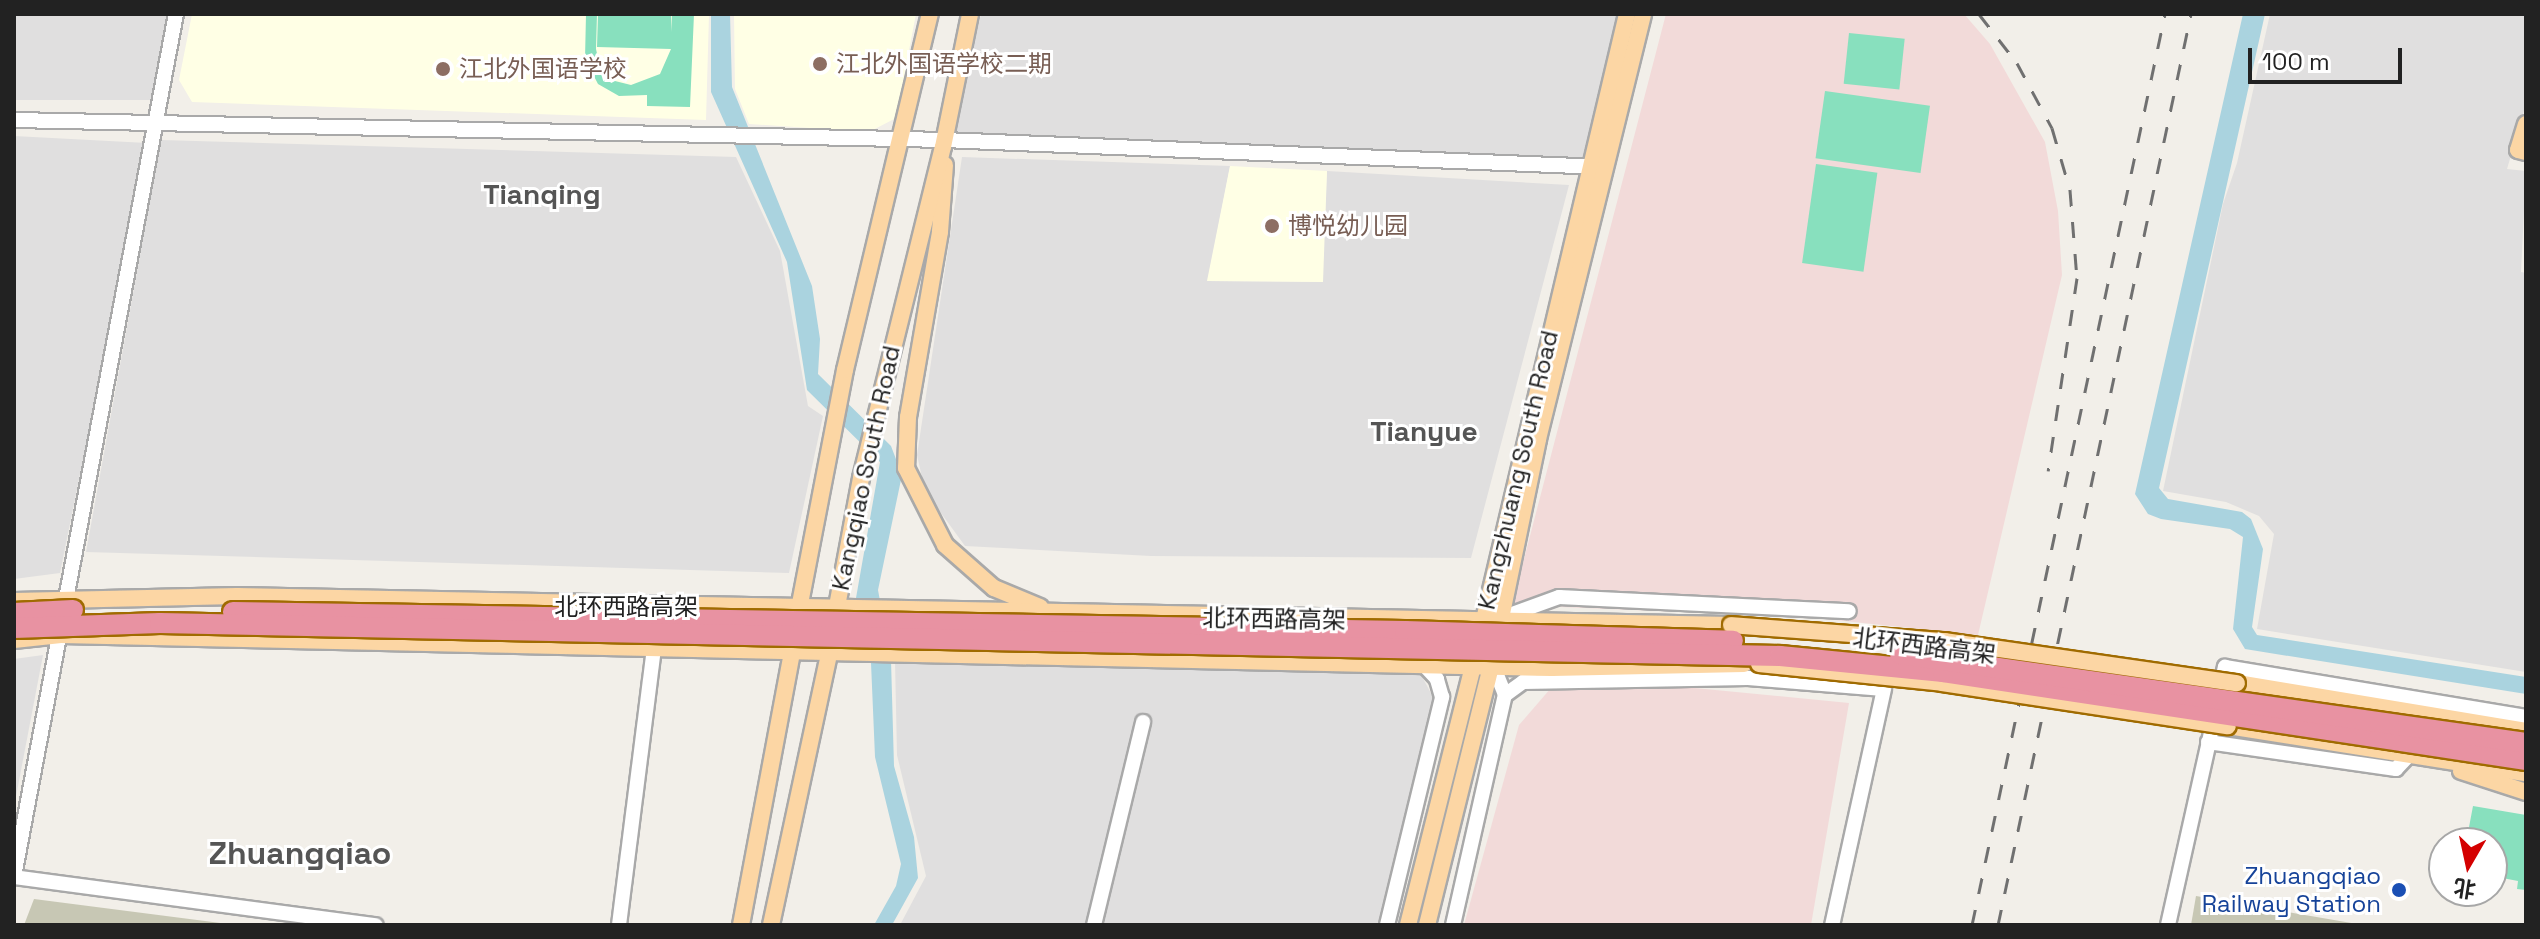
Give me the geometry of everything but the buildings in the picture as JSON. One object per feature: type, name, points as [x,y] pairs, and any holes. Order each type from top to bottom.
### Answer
[{"type":"highway","name":"北环西路高架","points":[[14,613],[675,618],[1682,637],[1943,658],[2526,743]]},
{"type":"highway","name":"北环西路高架","points":[[14,628],[160,623],[1766,655],[1943,672],[2526,760]]},
{"type":"main road","name":"Kangqiao South Road","points":[[741,925],[829,445],[930,14]]},
{"type":"main road","name":"Kangqiao South Road","points":[[771,925],[838,651],[861,478],[944,144],[970,14]]},
{"type":"main road","name":"Kangzhuang South Road","points":[[1408,925],[1474,664],[1493,618],[1627,14]]},
{"type":"main road","name":"Kangzhuang South Road","points":[[1595,167],[1643,14]]},
{"type":"main road","points":[[2522,151],[2525,129]]},
{"type":"main road","points":[[944,144],[940,232],[908,417],[906,468],[945,545],[994,588],[1049,611]]},
{"type":"main road","points":[[14,601],[65,596],[844,606],[1731,625],[1944,641],[2237,683],[2526,731]]},
{"type":"main road","name":"Kangzhuang South Road","points":[[1427,925],[1493,665],[1493,618]]},
{"type":"main road","points":[[14,640],[58,636],[1493,665],[1759,664],[1942,683],[2526,773]]},
{"type":"main road","points":[[2409,755],[2526,792]]},
{"type":"street","points":[[176,14],[14,876],[376,925]]},
{"type":"street","points":[[14,120],[900,142],[1595,167]]},
{"type":"street","points":[[1493,618],[1559,597],[1849,611]]},
{"type":"street","points":[[619,925],[654,648]]},
{"type":"street","points":[[1387,925],[1442,697],[1437,679],[1422,663]]},
{"type":"street","points":[[1453,925],[1505,695],[1493,665]]},
{"type":"street","points":[[2168,925],[2225,667],[2526,717]]},
{"type":"street","points":[[1505,695],[1523,682],[1733,678],[1884,689],[1832,925]]},
{"type":"street","points":[[1094,925],[1143,722]]},
{"type":"street","points":[[2208,742],[2396,769],[2409,755]]},
{"type":"shaded area","points":[[14,14],[166,14],[166,100],[14,100]]},
{"type":"shaded area","name":"江北外国语学校","points":[[192,14],[709,14],[706,120],[192,102],[179,80]]},
{"type":"shaded area","name":"江北外国语学校二期","points":[[734,14],[916,14],[896,118],[869,132],[749,124],[735,89]]},
{"type":"shaded area","points":[[981,14],[1619,14],[1581,164],[954,132]]},
{"type":"shaded area","points":[[1666,14],[1964,14],[1990,44],[2045,142],[2058,211],[2062,275],[1978,635],[1806,617],[1512,605]]},
{"type":"shaded area","points":[[2270,14],[2526,14],[2526,104],[2507,169],[2526,171],[2521,272],[2526,273],[2526,672],[2257,629],[2274,534],[2259,516],[2226,502],[2163,491],[2223,204],[2237,163]]},
{"type":"shaded area","points":[[14,136],[147,143],[60,573],[14,579]]},
{"type":"shaded area","points":[[161,140],[736,157],[780,251],[808,406],[823,416],[789,573],[86,552]]},
{"type":"shaded area","points":[[962,157],[1230,166],[1208,281],[1322,282],[1327,171],[1569,185],[1471,558],[1151,556],[965,546],[925,491],[917,455]]},
{"type":"shaded area","name":"博悦幼儿园","points":[[1230,166],[1327,171],[1323,282],[1207,281]]},
{"type":"shaded area","points":[[43,655],[14,807],[14,659]]},
{"type":"shaded area","points":[[895,661],[1418,669],[1434,699],[1380,925],[900,925],[926,876],[897,755]]},
{"type":"shaded area","points":[[1674,686],[1849,703],[1811,925],[1464,925],[1519,725],[1551,688]]},
{"type":"shaded area","points":[[2196,896],[2363,925],[2191,925]]},
{"type":"shaded area","points":[[34,899],[236,925],[24,925]]},
{"type":"green space","points":[[586,14],[597,14],[596,49],[599,63],[615,81],[631,85],[660,74],[671,49],[597,47],[598,14],[671,14],[671,32],[672,14],[694,14],[690,107],[647,106],[647,95],[619,96],[598,84],[585,59]]},
{"type":"green space","points":[[1849,33],[1905,39],[1899,90],[1844,84]]},
{"type":"green space","points":[[1825,91],[1930,106],[1921,173],[1816,158]]},
{"type":"green space","points":[[1816,164],[1877,173],[1863,272],[1802,263]]},
{"type":"green space","points":[[2473,806],[2526,815],[2526,890],[2517,889],[2518,881],[2508,879],[2508,827],[2469,827]]},
{"type":"water","points":[[711,14],[730,14],[732,87],[812,286],[820,339],[818,374],[891,446],[902,475],[878,590],[891,660],[894,766],[914,837],[918,878],[892,925],[874,925],[896,886],[901,864],[875,757],[871,663],[856,598],[880,462],[807,390],[787,262],[711,92]]},
{"type":"water","points":[[2243,14],[2265,14],[2159,488],[2168,499],[2242,512],[2251,519],[2263,549],[2252,627],[2257,635],[2526,677],[2526,694],[2245,649],[2233,629],[2243,537],[2230,529],[2161,519],[2148,514],[2135,494]]},
{"type":"railway","points":[[1979,14],[2017,63],[2052,128],[2070,190],[2077,278],[2048,471]]},
{"type":"railway","points":[[1972,925],[2165,14]]},
{"type":"railway","points":[[1998,925],[2191,14]]},
{"type":"place","name":"江北外国语学校二期","points":[[820,64]]},
{"type":"place","name":"江北外国语学校","points":[[443,69]]},
{"type":"place","name":"博悦幼儿园","points":[[1272,226]]},
{"type":"place","name":"Zhuangqiao Railway Station","points":[[2399,890]]},
{"type":"district","name":"Tianqing","points":[[542,194]]},
{"type":"district","name":"Tianyue","points":[[1424,431]]},
{"type":"district","name":"Zhuangqiao","points":[[300,853]]}]
